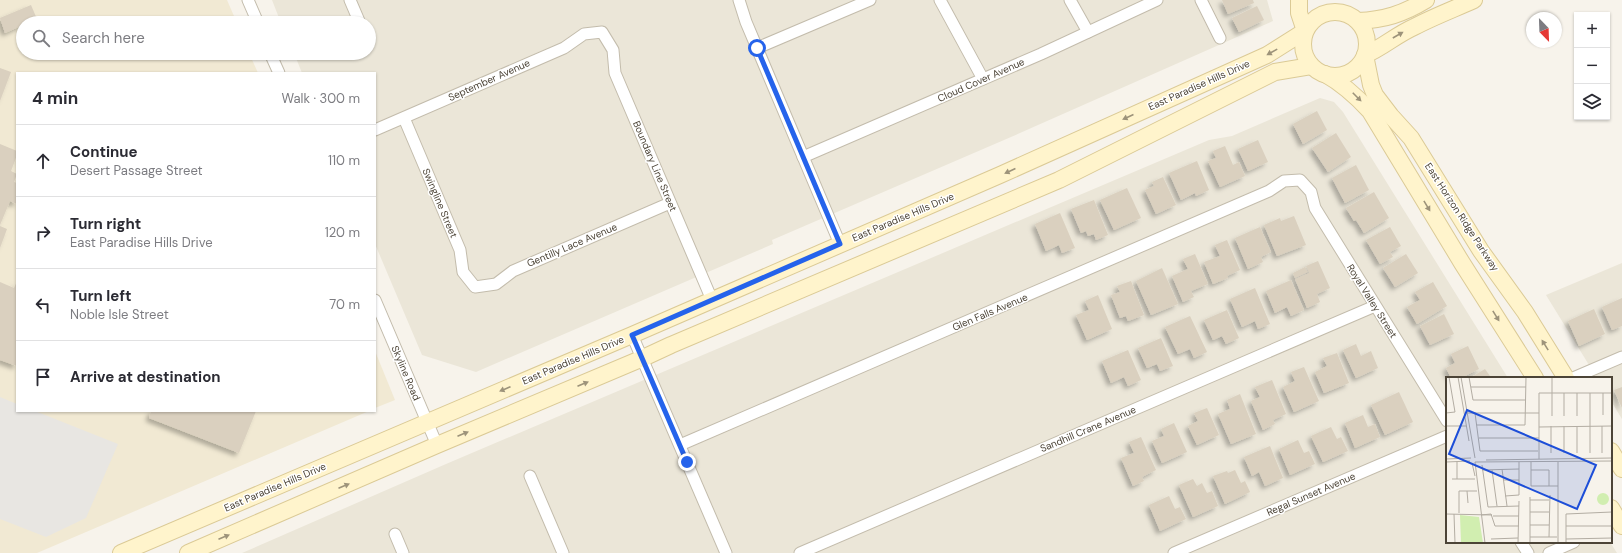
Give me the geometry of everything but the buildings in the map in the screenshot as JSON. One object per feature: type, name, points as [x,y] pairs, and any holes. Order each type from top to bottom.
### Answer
[{"type":"main road","points":[[1299,0],[1299,13],[1305,32]]},
{"type":"main road","points":[[1328,0],[1340,12]]},
{"type":"main road","points":[[1358,22],[1375,21],[1408,11],[1426,0]]},
{"type":"main road","points":[[1365,55],[1377,50],[1413,27],[1474,0]]},
{"type":"main road","points":[[1325,74],[1335,76],[1353,70],[1365,55],[1367,46],[1366,37],[1358,22],[1350,15],[1340,12],[1329,12],[1319,16],[1311,22],[1305,32],[1303,40],[1303,50],[1306,58],[1311,66],[1318,71],[1338,81],[1356,95],[1370,111],[1462,263],[1534,377]]},
{"type":"main road","name":"East Paradise Hills Drive","points":[[121,553],[632,335],[1000,175],[1267,55],[1305,32]]},
{"type":"main road","name":"East Horizon Ridge Parkway","points":[[1365,55],[1371,84],[1375,95],[1391,116],[1411,138],[1481,251],[1525,312],[1565,377]]},
{"type":"main road","name":"East Paradise Hills Drive","points":[[188,553],[437,445],[1059,180],[1275,72],[1311,66]]},
{"type":"main road","points":[[1612,453],[1622,469]]},
{"type":"main road","points":[[1612,510],[1619,524]]},
{"type":"street","points":[[248,0],[255,16]]},
{"type":"street","points":[[350,0],[357,16]]},
{"type":"street","points":[[739,0],[757,48],[840,244]]},
{"type":"street","points":[[757,48],[870,0]]},
{"type":"street","points":[[940,0],[983,79]]},
{"type":"street","points":[[1070,0],[1088,32]]},
{"type":"street","name":"Cloud Cover Avenue","points":[[803,157],[983,79],[1157,0]]},
{"type":"street","points":[[1200,0],[1220,38]]},
{"type":"street","name":"September Avenue","points":[[376,130],[564,48],[584,34],[602,32]]},
{"type":"street","name":"Boundary Line Street","points":[[602,32],[613,50],[615,73],[712,300]]},
{"type":"street","points":[[273,60],[279,72]]},
{"type":"street","name":"Swingline Street","points":[[404,118],[460,250],[463,272],[475,287]]},
{"type":"street","name":"Royal Valley Street","points":[[1300,180],[1311,192],[1315,208],[1446,419]]},
{"type":"street","name":"Glen Falls Avenue","points":[[680,445],[1269,192],[1284,182],[1300,180]]},
{"type":"street","name":"Gentilly Lace Avenue","points":[[475,287],[496,284],[513,271],[670,203]]},
{"type":"street","name":"Skyline Road","points":[[376,302],[437,445]]},
{"type":"street","name":"Sandhill Crane Avenue","points":[[800,553],[1376,306]]},
{"type":"street","points":[[632,335],[726,553]]},
{"type":"street","points":[[1575,377],[1622,357]]},
{"type":"street","name":"Regal Sunset Avenue","points":[[1174,553],[1446,436]]},
{"type":"street","points":[[530,476],[562,553]]},
{"type":"street","points":[[395,534],[403,553]]},
{"type":"street","points":[[1522,543],[1528,553]]},
{"type":"street","points":[[1549,553],[1572,543]]},
{"type":"shaded area","points":[[0,0],[227,0],[234,16],[16,16],[16,60],[252,60],[258,72],[16,72],[16,412],[367,412],[37,553],[0,553]]},
{"type":"shaded area","points":[[272,0],[1267,0],[1273,21],[1011,137],[772,240],[773,244],[476,372],[422,355],[376,246],[376,72],[302,72],[297,60],[376,60],[376,16],[278,16]]},
{"type":"shaded area","points":[[1320,98],[1334,102],[1343,112],[1507,377],[1446,377],[1446,543],[1611,543],[1617,553],[242,553],[446,464],[1209,140],[1232,136]]},
{"type":"shaded area","points":[[1622,263],[1622,419],[1612,403],[1612,377],[1596,377],[1546,295]]},
{"type":"shaded area","points":[[376,353],[395,400],[376,408]]},
{"type":"shaded area","points":[[0,397],[16,404],[16,412],[38,412],[118,444],[86,518],[46,537],[0,519]]},
{"type":"route","points":[[687,462],[632,335],[840,244],[757,48]]}]
